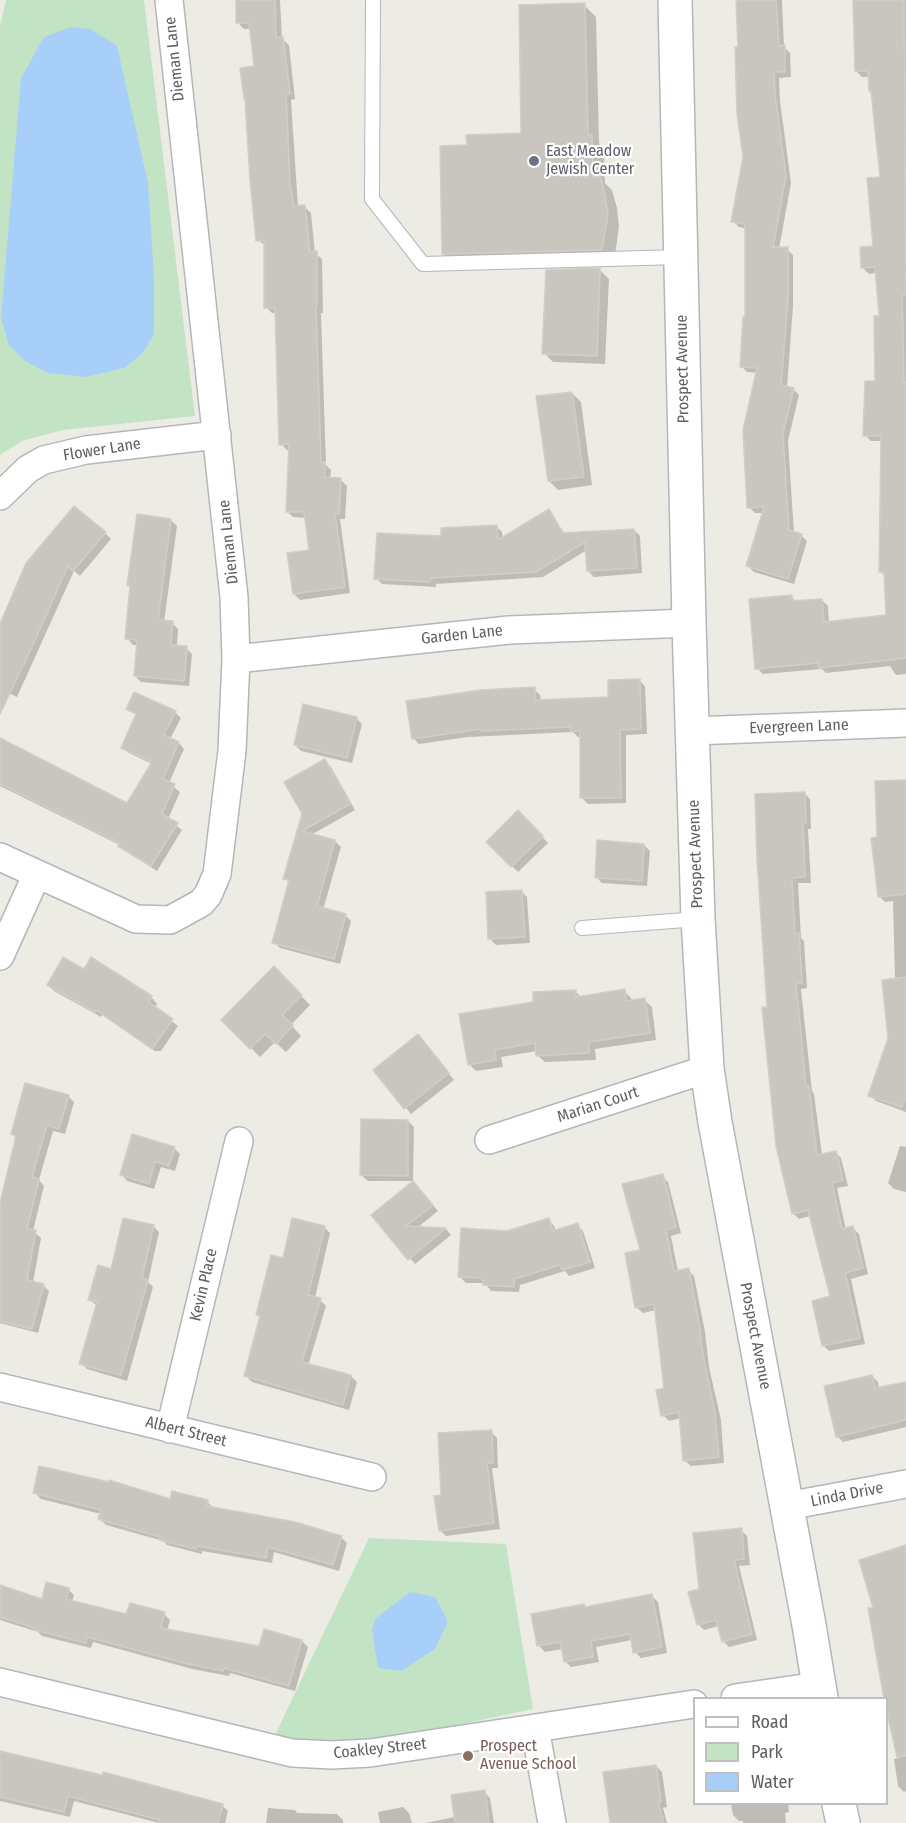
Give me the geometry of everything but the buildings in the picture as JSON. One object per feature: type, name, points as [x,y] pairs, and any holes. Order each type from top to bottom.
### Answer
[{"type":"street","name":"Dieman Lane","points":[[37,874],[136,920],[171,920],[201,903],[208,896],[217,874],[231,762],[236,659],[234,597],[168,0]]},
{"type":"street","name":"Prospect Avenue","points":[[675,0],[688,623],[698,919],[707,1069],[820,1692]]},
{"type":"street","name":"Flower Lane","points":[[0,496],[28,469],[44,460],[86,450],[217,435]]},
{"type":"street","name":"Garden Lane","points":[[236,659],[509,630],[688,623]]},
{"type":"street","name":"Evergreen Lane","points":[[692,731],[906,723]]},
{"type":"street","points":[[0,857],[37,874],[0,956]]},
{"type":"street","name":"Marian Court","points":[[489,1140],[707,1069]]},
{"type":"street","name":"Kevin Place","points":[[170,1429],[239,1141]]},
{"type":"street","name":"Albert Street","points":[[0,1387],[372,1477]]},
{"type":"street","name":"Linda Drive","points":[[787,1506],[906,1484]]},
{"type":"street","name":"Coakley Street","points":[[0,1682],[292,1753],[332,1755],[370,1753],[693,1704]]},
{"type":"street","points":[[749,1697],[820,1692]]},
{"type":"street","points":[[535,1728],[552,1823]]},
{"type":"street","points":[[839,1805],[843,1823]]},
{"type":"lane","points":[[373,0],[372,199],[423,264],[681,257]]},
{"type":"lane","points":[[582,928],[698,919]]},
{"type":"green space","points":[[6,0],[144,0],[195,416],[63,430],[22,441],[0,455],[0,26]]},
{"type":"green space","points":[[369,1538],[506,1544],[533,1709],[357,1746],[274,1737]]},
{"type":"water","points":[[71,27],[90,29],[117,46],[148,183],[154,278],[154,334],[143,353],[124,368],[86,377],[48,373],[25,361],[9,345],[1,318],[21,78],[44,37]]},
{"type":"water","points":[[410,1592],[435,1597],[448,1622],[435,1649],[401,1671],[378,1668],[372,1629],[376,1618]]},
{"type":"place","name":"East Meadow Jewish Center","points":[[534,161]]},
{"type":"place","name":"Prospect Avenue School","points":[[468,1756]]}]
